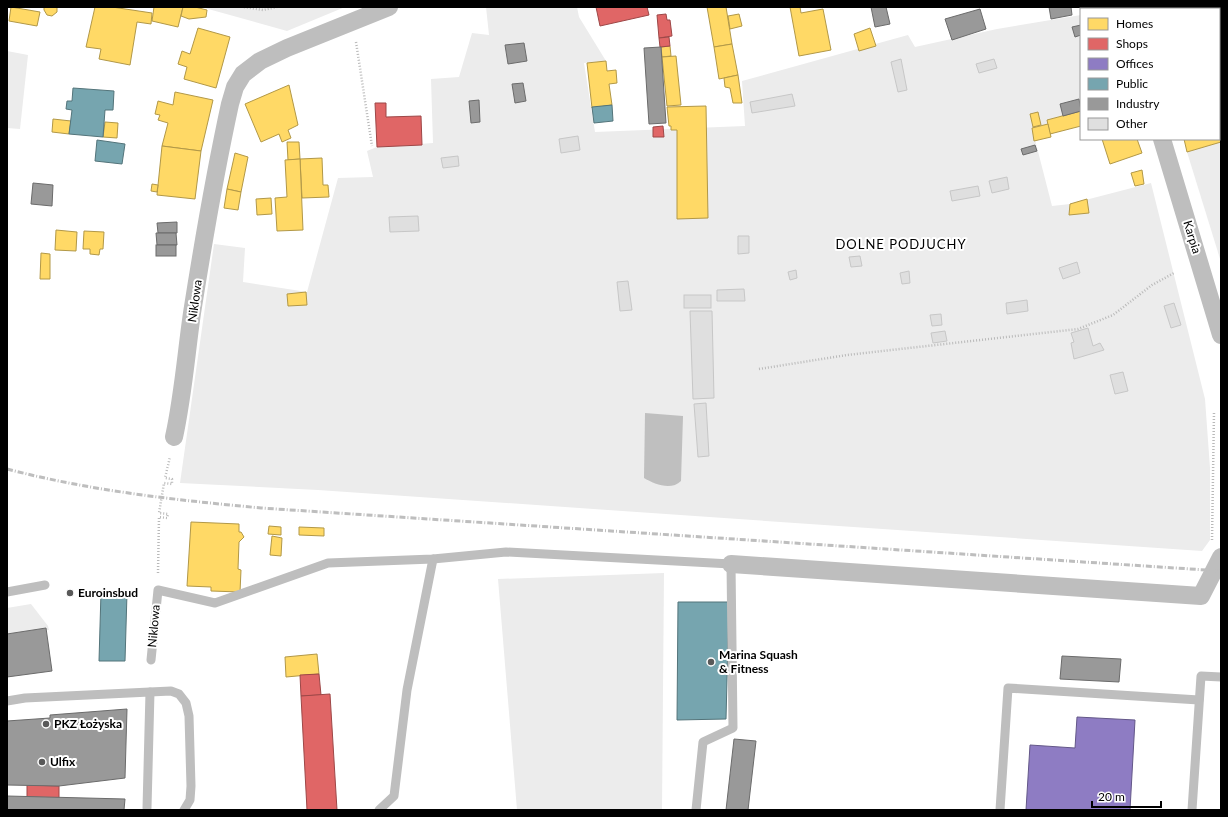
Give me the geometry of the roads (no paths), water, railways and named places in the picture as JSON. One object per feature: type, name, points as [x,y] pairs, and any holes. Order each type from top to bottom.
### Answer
[{"type":"street","name":"Niklowa","points":[[174,437],[181,406],[192,314],[209,208],[230,104],[235,87],[243,74],[260,61],[380,9]]},
{"type":"street","name":"Karpia","points":[[1162,140],[1221,335]]},
{"type":"street","points":[[731,564],[1201,596],[1217,564]]},
{"type":"lane","points":[[379,810],[394,796],[407,690],[433,559],[506,552],[731,564],[733,728],[704,742],[696,810]]},
{"type":"lane","name":"Niklowa","points":[[151,660],[158,590],[216,603],[328,563],[433,559]]},
{"type":"lane","points":[[7,592],[46,585]]},
{"type":"lane","points":[[1192,810],[1200,676],[1221,677]]},
{"type":"lane","points":[[1000,810],[1008,688],[1199,700]]},
{"type":"lane","points":[[7,701],[25,698],[171,691],[179,694],[186,703],[188,716],[191,786],[190,800],[184,810]]},
{"type":"lane","points":[[147,808],[150,692]]},
{"type":"railway","points":[[7,469],[39,477],[134,494],[261,508],[1221,571]]},
{"type":"place","name":"Euroinsbud","points":[[70,593]]},
{"type":"place","name":"Marina Squash & Fitness","points":[[711,662]]},
{"type":"place","name":"PKZ Łożyska","points":[[46,724]]},
{"type":"place","name":"Ulfix","points":[[42,762]]},
{"type":"district","name":"DOLNE PODJUCHY","points":[[901,244]]}]
